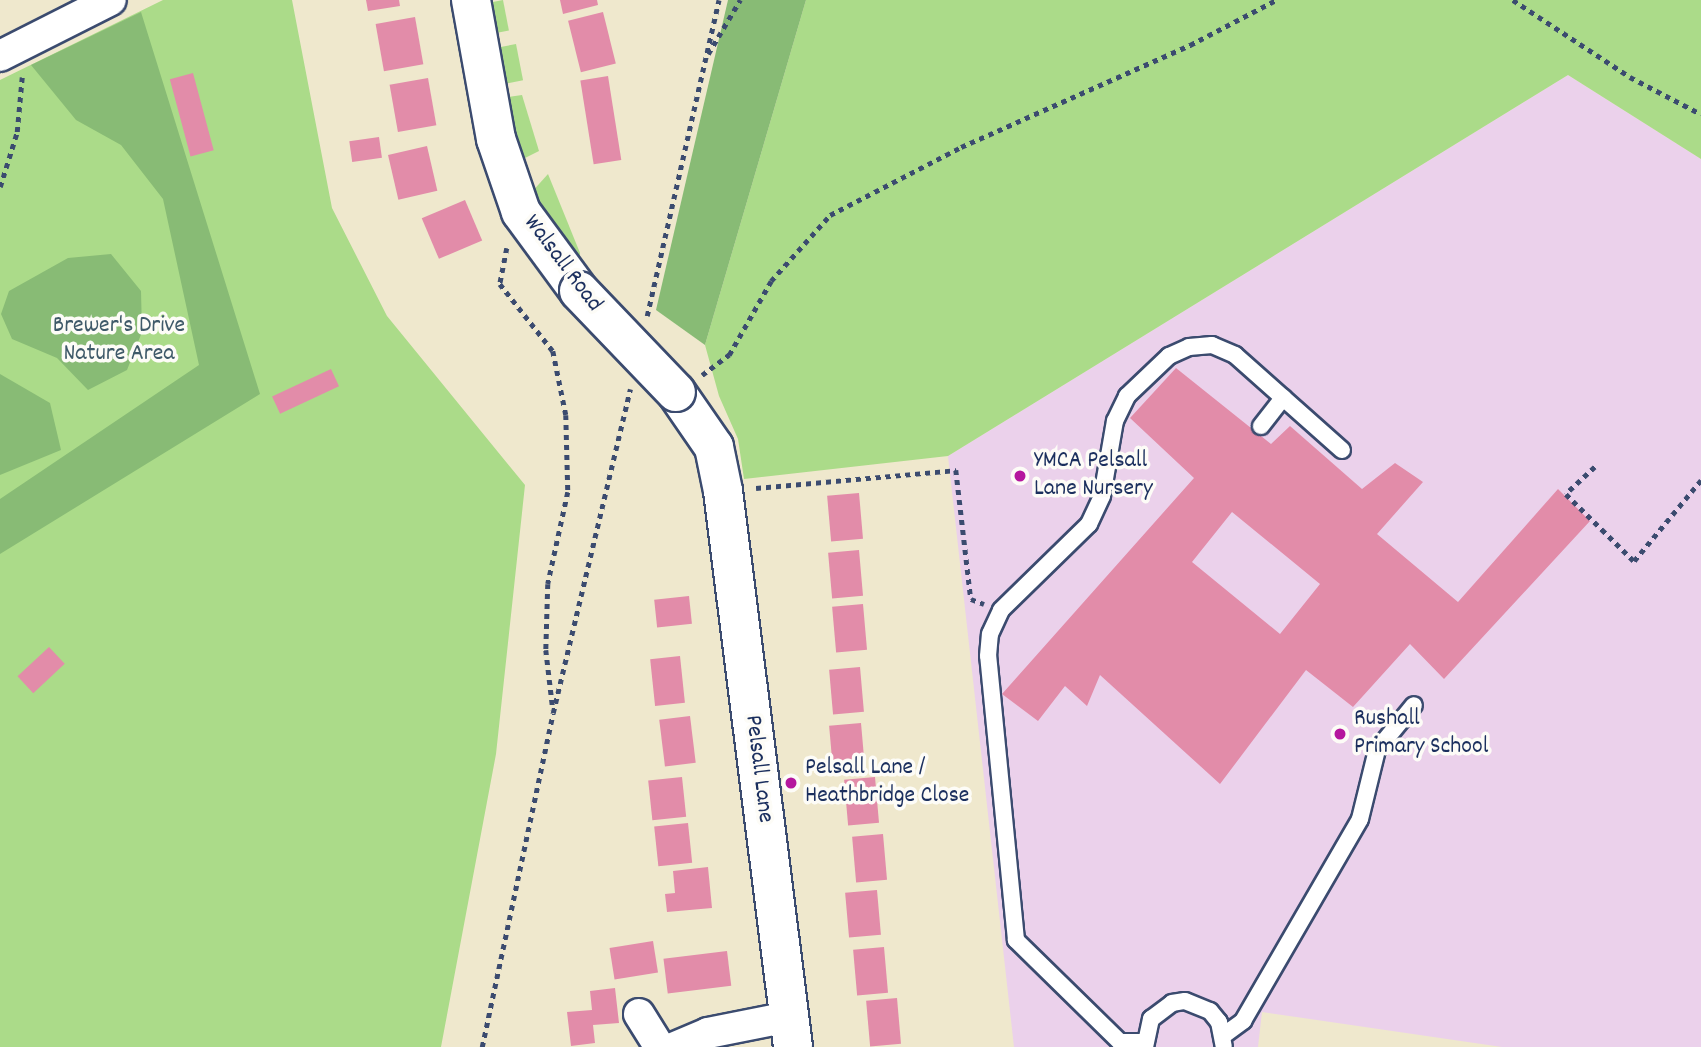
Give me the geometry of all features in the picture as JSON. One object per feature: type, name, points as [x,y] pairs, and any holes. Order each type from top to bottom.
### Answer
[{"type":"main road","name":"Walsall Road","points":[[471,0],[496,139],[521,212],[579,291],[677,393],[714,447],[723,491]]},
{"type":"main road","name":"Pelsall Lane","points":[[723,491],[791,1032]]},
{"type":"street","points":[[9,52],[111,0]]},
{"type":"street","points":[[639,1014],[660,1047]]},
{"type":"street","points":[[675,1047],[708,1032],[791,1032]]},
{"type":"lane","points":[[1342,450],[1235,355],[1212,345],[1189,347],[1169,356],[1127,396],[1115,421],[1102,496],[1088,524],[1001,610],[990,634],[988,656],[1016,940],[1121,1042],[1144,1044],[1151,1018],[1160,1009],[1185,1002],[1210,1011],[1224,1041],[1243,1021],[1353,831],[1364,810],[1377,750],[1414,705]]},
{"type":"lane","points":[[1261,426],[1283,398]]},
{"type":"path","points":[[646,322],[719,0]]},
{"type":"path","points":[[706,58],[740,0]]},
{"type":"path","points":[[677,393],[729,355],[771,281],[830,215],[961,147],[1190,45],[1276,0]]},
{"type":"path","points":[[1513,0],[1630,77],[1701,114]]},
{"type":"path","points":[[0,187],[17,132],[22,70],[9,52]]},
{"type":"path","points":[[521,212],[509,236],[500,284],[553,351],[566,415],[568,492],[548,584],[546,650],[553,713]]},
{"type":"path","points":[[482,1047],[553,713],[633,376]]},
{"type":"path","points":[[1595,467],[1566,494],[1634,561],[1701,480]]},
{"type":"path","points":[[723,491],[956,470],[971,599],[1001,610]]},
{"type":"shaded area","name":"Rushall Primary School","points":[[1568,75],[1701,159],[1701,1047],[1502,1047],[1262,1012],[1258,1047],[1014,1047],[948,456]]},
{"type":"green space","name":"Brewer's Drive Nature Area","points":[[163,0],[292,0],[332,208],[387,316],[525,485],[496,754],[441,1047],[0,1047],[0,80]]},
{"type":"green space","points":[[503,0],[509,30],[488,34],[482,4]]},
{"type":"green space","points":[[728,0],[806,0],[705,345],[656,310]]},
{"type":"green space","points":[[806,0],[1701,0],[1701,159],[1568,75],[948,456],[744,479],[738,439],[719,396],[705,345]]},
{"type":"green space","points":[[141,12],[260,394],[0,554],[0,499],[199,365],[163,199],[121,145],[76,120],[31,65]]},
{"type":"green space","points":[[516,44],[523,80],[499,85],[491,49]]},
{"type":"green space","points":[[522,95],[539,151],[519,161],[501,98]]},
{"type":"green space","points":[[548,174],[580,253],[579,287],[530,194]]},
{"type":"green space","name":"Brewer's Drive Nature Area","points":[[111,254],[141,291],[142,332],[127,370],[88,390],[57,358],[12,339],[1,314],[9,291],[68,258]]},
{"type":"green space","points":[[0,374],[50,403],[61,450],[0,475]]},
{"type":"building","points":[[366,0],[399,0],[400,6],[368,11]]},
{"type":"building","points":[[560,0],[597,0],[598,5],[563,14]]},
{"type":"building","points":[[603,12],[616,63],[581,72],[568,21]]},
{"type":"building","points":[[415,17],[423,64],[384,71],[376,24]]},
{"type":"building","points":[[193,73],[214,150],[191,156],[170,79]]},
{"type":"building","points":[[608,76],[621,160],[594,164],[580,80]]},
{"type":"building","points":[[428,78],[436,125],[398,132],[390,85]]},
{"type":"building","points":[[379,137],[382,158],[352,162],[349,141]]},
{"type":"building","points":[[427,146],[437,191],[398,200],[388,155]]},
{"type":"building","points":[[465,200],[482,241],[439,259],[422,218]]},
{"type":"building","points":[[1176,368],[1271,444],[1290,426],[1362,489],[1395,463],[1423,482],[1377,534],[1458,602],[1558,489],[1590,521],[1444,679],[1410,644],[1353,707],[1306,670],[1220,784],[1100,675],[1087,706],[1065,686],[1038,721],[1002,694],[1194,478],[1130,418]],"holes":[[[1232,512],[1320,584],[1280,634],[1192,562]]]},
{"type":"building","points":[[331,369],[339,386],[280,414],[272,396]]},
{"type":"building","points":[[859,493],[863,539],[831,542],[827,496]]},
{"type":"building","points":[[859,550],[863,596],[832,599],[828,553]]},
{"type":"building","points":[[689,596],[692,624],[657,628],[654,600]]},
{"type":"building","points":[[863,604],[867,650],[836,653],[832,607]]},
{"type":"building","points":[[49,647],[65,664],[33,693],[18,676]]},
{"type":"building","points":[[680,656],[685,703],[655,706],[650,659]]},
{"type":"building","points":[[860,667],[864,712],[833,715],[829,670]]},
{"type":"building","points":[[690,716],[696,763],[665,766],[659,720]]},
{"type":"building","points":[[861,723],[865,768],[833,771],[829,726]]},
{"type":"building","points":[[682,777],[686,817],[652,820],[648,781]]},
{"type":"building","points":[[875,777],[879,823],[848,826],[844,780]]},
{"type":"building","points":[[688,823],[692,863],[658,866],[654,827]]},
{"type":"building","points":[[883,834],[887,880],[856,883],[852,837]]},
{"type":"building","points":[[708,867],[712,908],[667,912],[665,894],[675,893],[673,871]]},
{"type":"building","points":[[877,890],[881,935],[849,938],[845,893]]},
{"type":"building","points":[[653,941],[658,973],[615,979],[610,948]]},
{"type":"building","points":[[884,947],[888,993],[857,996],[853,950]]},
{"type":"building","points":[[727,951],[731,986],[668,994],[663,959]]},
{"type":"building","points":[[615,988],[619,1023],[593,1025],[595,1043],[571,1046],[567,1012],[592,1010],[590,991]]},
{"type":"building","points":[[897,998],[901,1044],[870,1047],[866,1001]]},
{"type":"place","name":"YMCA Pelsall Lane Nursery","points":[[1020,476]]},
{"type":"place","name":"Rushall Primary School","points":[[1340,734]]},
{"type":"place","name":"Pelsall Lane / Heathbridge Close","points":[[791,783]]}]
